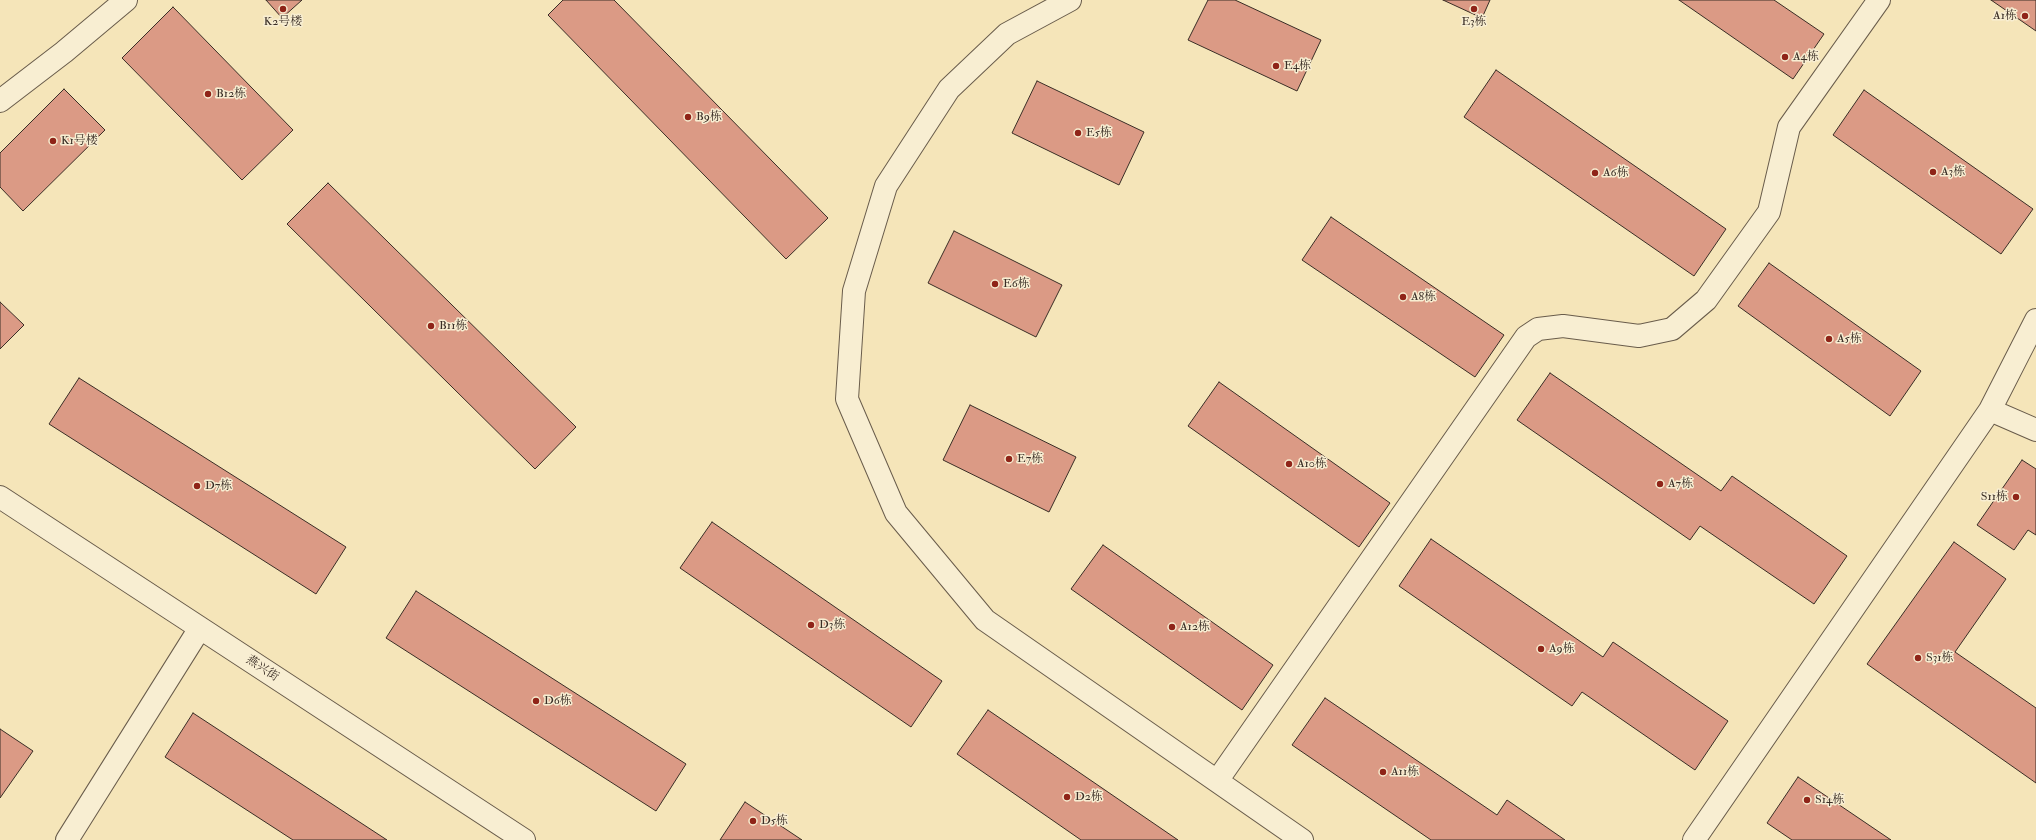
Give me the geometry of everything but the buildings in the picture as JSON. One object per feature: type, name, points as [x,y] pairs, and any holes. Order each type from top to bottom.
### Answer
[{"type":"street","points":[[0,101],[64,52],[126,0]]},
{"type":"street","points":[[1070,0],[1007,34],[949,89],[886,186],[854,292],[847,399],[896,513],[986,620],[1302,840]]},
{"type":"street","points":[[1217,781],[1526,337],[1538,329],[1563,326],[1639,336],[1672,329],[1706,300],[1769,212],[1789,127],[1879,0]]},
{"type":"street","points":[[1694,840],[1990,410],[2036,320]]},
{"type":"street","points":[[1990,410],[2036,430]]},
{"type":"street","name":"燕兴街","points":[[0,497],[524,840]]},
{"type":"street","points":[[67,840],[200,628]]},
{"type":"place","name":"K2号楼","points":[[283,9]]},
{"type":"place","name":"E3栋","points":[[1474,9]]},
{"type":"place","name":"A1栋","points":[[2025,16]]},
{"type":"place","name":"A4栋","points":[[1785,57]]},
{"type":"place","name":"E4栋","points":[[1276,66]]},
{"type":"place","name":"B12栋","points":[[208,94]]},
{"type":"place","name":"B9栋","points":[[688,117]]},
{"type":"place","name":"E5栋","points":[[1078,133]]},
{"type":"place","name":"K1号楼","points":[[53,141]]},
{"type":"place","name":"A3栋","points":[[1933,172]]},
{"type":"place","name":"A6栋","points":[[1595,173]]},
{"type":"place","name":"E6栋","points":[[995,284]]},
{"type":"place","name":"A8栋","points":[[1403,297]]},
{"type":"place","name":"B11栋","points":[[431,326]]},
{"type":"place","name":"A5栋","points":[[1829,339]]},
{"type":"place","name":"E7栋","points":[[1009,459]]},
{"type":"place","name":"A10栋","points":[[1289,464]]},
{"type":"place","name":"A7栋","points":[[1660,484]]},
{"type":"place","name":"D7栋","points":[[197,486]]},
{"type":"place","name":"S11栋","points":[[2016,497]]},
{"type":"place","name":"D3栋","points":[[811,625]]},
{"type":"place","name":"A12栋","points":[[1172,627]]},
{"type":"place","name":"A9栋","points":[[1541,649]]},
{"type":"place","name":"S31栋","points":[[1918,658]]},
{"type":"place","name":"D6栋","points":[[536,701]]},
{"type":"place","name":"A11栋","points":[[1383,772]]},
{"type":"place","name":"D2栋","points":[[1067,797]]},
{"type":"place","name":"S14栋","points":[[1807,800]]},
{"type":"place","name":"D5栋","points":[[753,821]]}]
